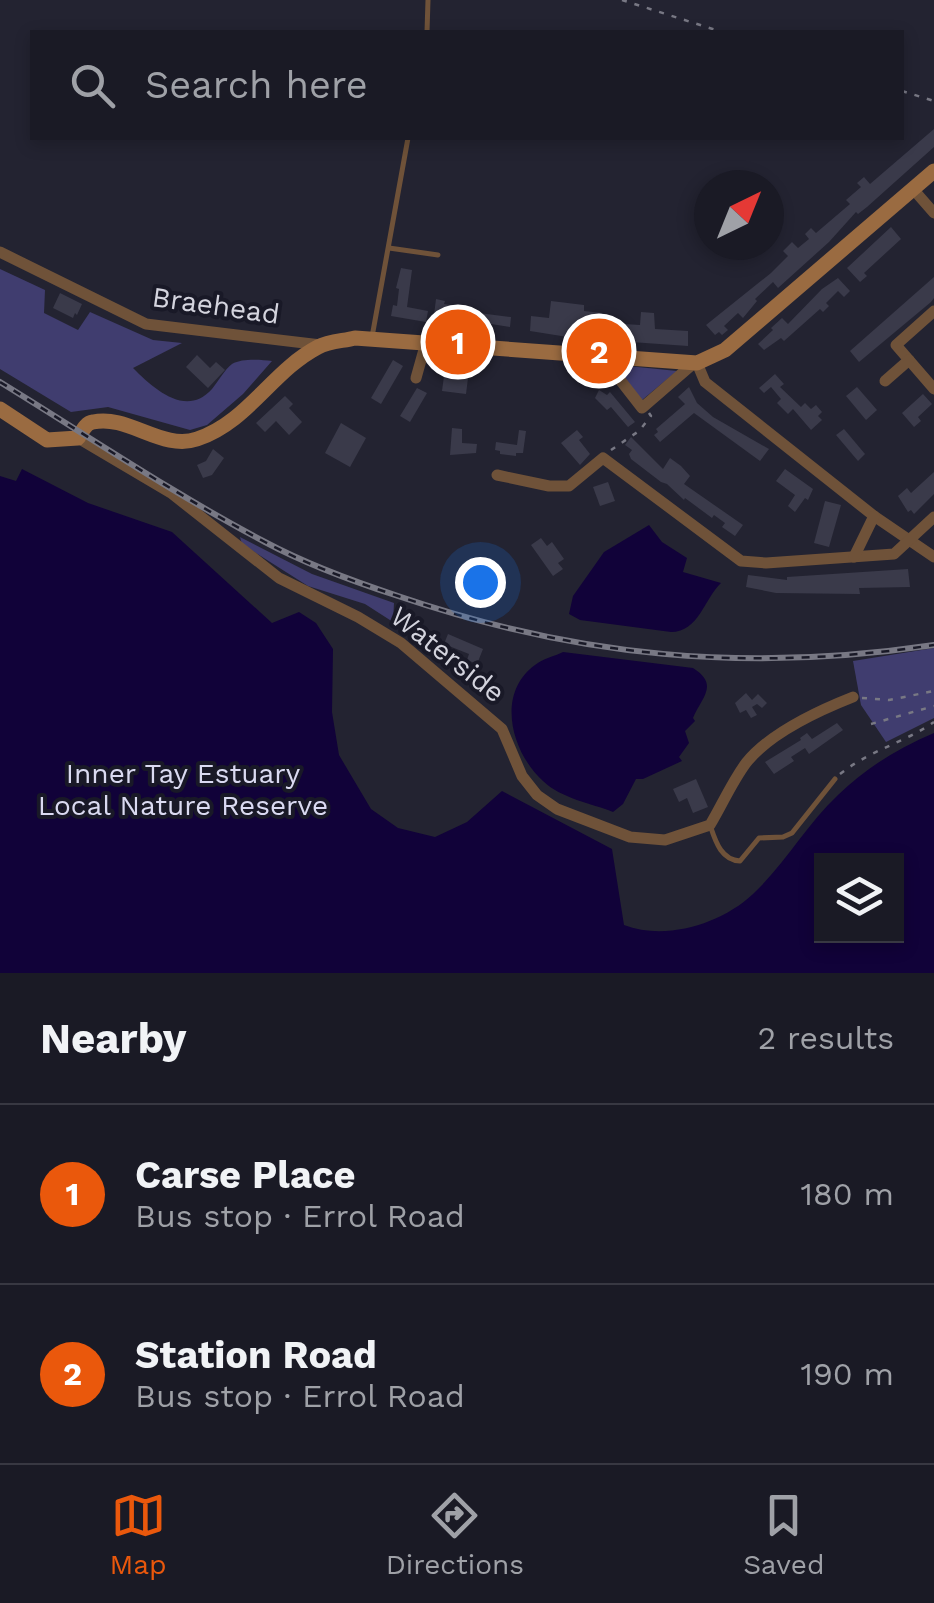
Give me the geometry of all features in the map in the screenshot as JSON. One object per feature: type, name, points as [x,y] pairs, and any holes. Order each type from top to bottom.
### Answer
[{"type":"street","points":[[603,358],[642,408],[696,363],[725,350],[934,171]]},
{"type":"street","points":[[913,189],[931,204]]},
{"type":"street","name":"Braehead","points":[[0,252],[146,324],[321,345]]},
{"type":"street","points":[[934,311],[896,345],[934,389]]},
{"type":"street","points":[[0,409],[47,440],[82,431],[94,421],[184,444],[210,435],[244,412],[290,367],[321,345],[356,338],[696,363]]},
{"type":"street","points":[[416,378],[425,346]]},
{"type":"street","points":[[885,381],[908,360]]},
{"type":"street","points":[[696,363],[705,382],[874,516],[934,557]]},
{"type":"street","name":"Waterside","points":[[82,431],[172,494],[279,578],[401,643],[502,729],[522,776],[537,795],[556,808],[630,837],[665,840],[710,825]]},
{"type":"street","points":[[497,475],[549,486],[569,486],[603,458],[741,561],[894,554],[934,517]]},
{"type":"street","points":[[854,558],[874,516]]},
{"type":"street","points":[[710,825],[747,762],[760,750],[788,730],[853,697]]},
{"type":"lane","points":[[427,30],[428,0]]},
{"type":"lane","points":[[372,340],[408,140]]},
{"type":"lane","points":[[388,248],[438,255]]},
{"type":"lane","points":[[404,343],[408,338],[514,346],[516,352]]},
{"type":"lane","points":[[710,825],[719,849],[733,860],[740,860],[759,838],[792,833],[835,779]]},
{"type":"path","points":[[622,0],[716,30]]},
{"type":"path","points":[[904,91],[934,101]]},
{"type":"path","points":[[603,458],[651,416],[644,406]]},
{"type":"path","points":[[853,697],[888,700],[934,690]]},
{"type":"path","points":[[871,724],[934,706]]},
{"type":"path","points":[[835,779],[870,752],[906,740],[934,722]]},
{"type":"shaded area","points":[[0,269],[45,290],[44,313],[78,330],[90,312],[153,340],[182,343],[133,368],[160,392],[181,401],[202,397],[236,362],[272,361],[243,394],[207,425],[190,430],[108,407],[71,412],[0,369]]},
{"type":"shaded area","points":[[618,365],[677,371],[642,400]]},
{"type":"shaded area","name":"Inner Tay Estuary Local Nature Reserve","points":[[22,469],[88,503],[172,532],[272,623],[299,612],[316,623],[333,649],[332,712],[339,755],[371,809],[398,828],[435,837],[467,822],[502,791],[612,849],[624,925],[675,930],[709,921],[740,905],[765,882],[849,785],[883,759],[934,733],[934,973],[0,973],[0,476],[16,481]]},
{"type":"shaded area","points":[[649,525],[662,542],[687,558],[683,572],[721,583],[695,621],[671,632],[580,620],[569,614],[573,596],[604,552]]},
{"type":"shaded area","points":[[240,537],[312,574],[394,603],[393,622],[365,604],[308,586],[242,544]]},
{"type":"shaded area","points":[[934,648],[934,718],[886,742],[861,705],[853,661]]},
{"type":"shaded area","points":[[563,652],[693,668],[706,680],[706,692],[695,721],[685,731],[689,743],[679,757],[682,761],[636,779],[623,804],[613,812],[551,787],[532,769],[516,740],[512,723],[515,691],[538,663]]},
{"type":"building","points":[[934,129],[934,147],[867,207],[856,212],[778,288],[773,282],[743,318],[738,313],[724,326],[728,330],[715,335],[706,325],[771,273],[788,256],[784,250],[792,242],[798,248],[809,239],[805,234],[811,228],[816,233],[850,204],[846,200],[861,187],[857,183],[864,177],[870,184]]},
{"type":"building","points":[[891,227],[901,239],[864,273],[867,276],[860,282],[847,268]]},
{"type":"building","points":[[401,268],[412,270],[407,307],[428,311],[426,322],[391,316],[393,305],[397,306]]},
{"type":"building","points":[[934,277],[931,302],[859,362],[850,351]]},
{"type":"building","points":[[838,278],[850,291],[844,297],[838,291],[823,312],[820,309],[784,341],[781,338],[764,350],[758,344],[782,318],[788,324]]},
{"type":"building","points":[[60,293],[82,304],[73,318],[53,308]]},
{"type":"building","points":[[436,299],[471,308],[471,312],[511,317],[510,327],[434,315]]},
{"type":"building","points":[[551,301],[584,305],[584,311],[602,313],[601,319],[624,324],[640,325],[641,312],[654,313],[655,329],[688,331],[688,346],[530,331],[531,316],[549,318]]},
{"type":"building","points":[[197,355],[210,368],[216,362],[225,370],[208,388],[186,367]]},
{"type":"building","points":[[393,360],[403,366],[381,404],[371,398]]},
{"type":"building","points":[[462,361],[470,362],[466,394],[442,391],[444,376],[460,377]]},
{"type":"building","points":[[775,374],[784,384],[780,387],[801,407],[805,403],[811,409],[816,405],[822,412],[818,416],[822,420],[811,430],[793,409],[788,414],[777,403],[781,399],[771,387],[764,393],[759,388]]},
{"type":"building","points":[[689,387],[697,403],[713,417],[769,449],[760,461],[694,413],[660,442],[654,435],[656,429],[685,404],[678,397]]},
{"type":"building","points":[[857,387],[877,410],[866,420],[846,396]]},
{"type":"building","points":[[417,388],[427,393],[410,422],[400,416]]},
{"type":"building","points":[[599,390],[607,395],[610,392],[635,422],[628,427],[611,407],[607,410],[595,398]]},
{"type":"building","points":[[923,394],[932,404],[918,417],[921,421],[914,427],[902,413]]},
{"type":"building","points":[[285,396],[293,404],[289,408],[302,422],[289,435],[276,421],[265,432],[256,423]]},
{"type":"building","points":[[341,423],[366,438],[350,467],[325,453]]},
{"type":"building","points":[[452,428],[462,429],[462,443],[477,444],[476,453],[450,455]]},
{"type":"building","points":[[844,429],[865,454],[858,461],[836,435]]},
{"type":"building","points":[[519,430],[526,431],[523,453],[516,456],[495,450],[496,442],[517,445]]},
{"type":"building","points":[[577,430],[583,437],[579,440],[590,454],[580,465],[561,443]]},
{"type":"building","points":[[631,437],[663,469],[670,458],[681,466],[690,476],[684,484],[743,525],[735,536],[722,527],[725,523],[684,500],[631,459],[632,450],[625,445]]},
{"type":"building","points":[[213,449],[224,458],[212,475],[203,478],[197,465],[206,461]]},
{"type":"building","points":[[785,469],[813,489],[795,512],[788,506],[795,495],[776,481]]},
{"type":"building","points":[[934,472],[934,494],[914,514],[908,512],[898,496],[907,488],[911,493]]},
{"type":"building","points":[[608,482],[615,501],[600,506],[593,487]]},
{"type":"building","points":[[825,501],[841,505],[829,547],[814,543]]},
{"type":"building","points":[[541,538],[547,546],[552,542],[564,559],[558,563],[563,569],[553,576],[531,545]]},
{"type":"building","points":[[908,569],[910,587],[859,588],[860,594],[776,593],[746,587],[748,575],[787,580]]},
{"type":"building","points":[[448,634],[483,649],[477,664],[467,660],[469,654],[444,644]]},
{"type":"building","points":[[746,693],[752,700],[758,694],[767,703],[762,708],[757,704],[752,707],[757,715],[751,718],[746,710],[740,713],[735,703]]},
{"type":"building","points":[[837,723],[843,730],[809,754],[805,748],[774,774],[765,762],[807,733],[812,739]]},
{"type":"building","points":[[696,779],[708,807],[693,813],[687,798],[679,802],[673,789]]},
{"type":"railway","points":[[0,382],[164,485],[281,550],[347,578],[465,617],[597,646],[729,658],[797,658],[934,645]]},
{"type":"place","name":"Carse Place","points":[[458,342]]},
{"type":"place","name":"Station Road","points":[[599,351]]}]
